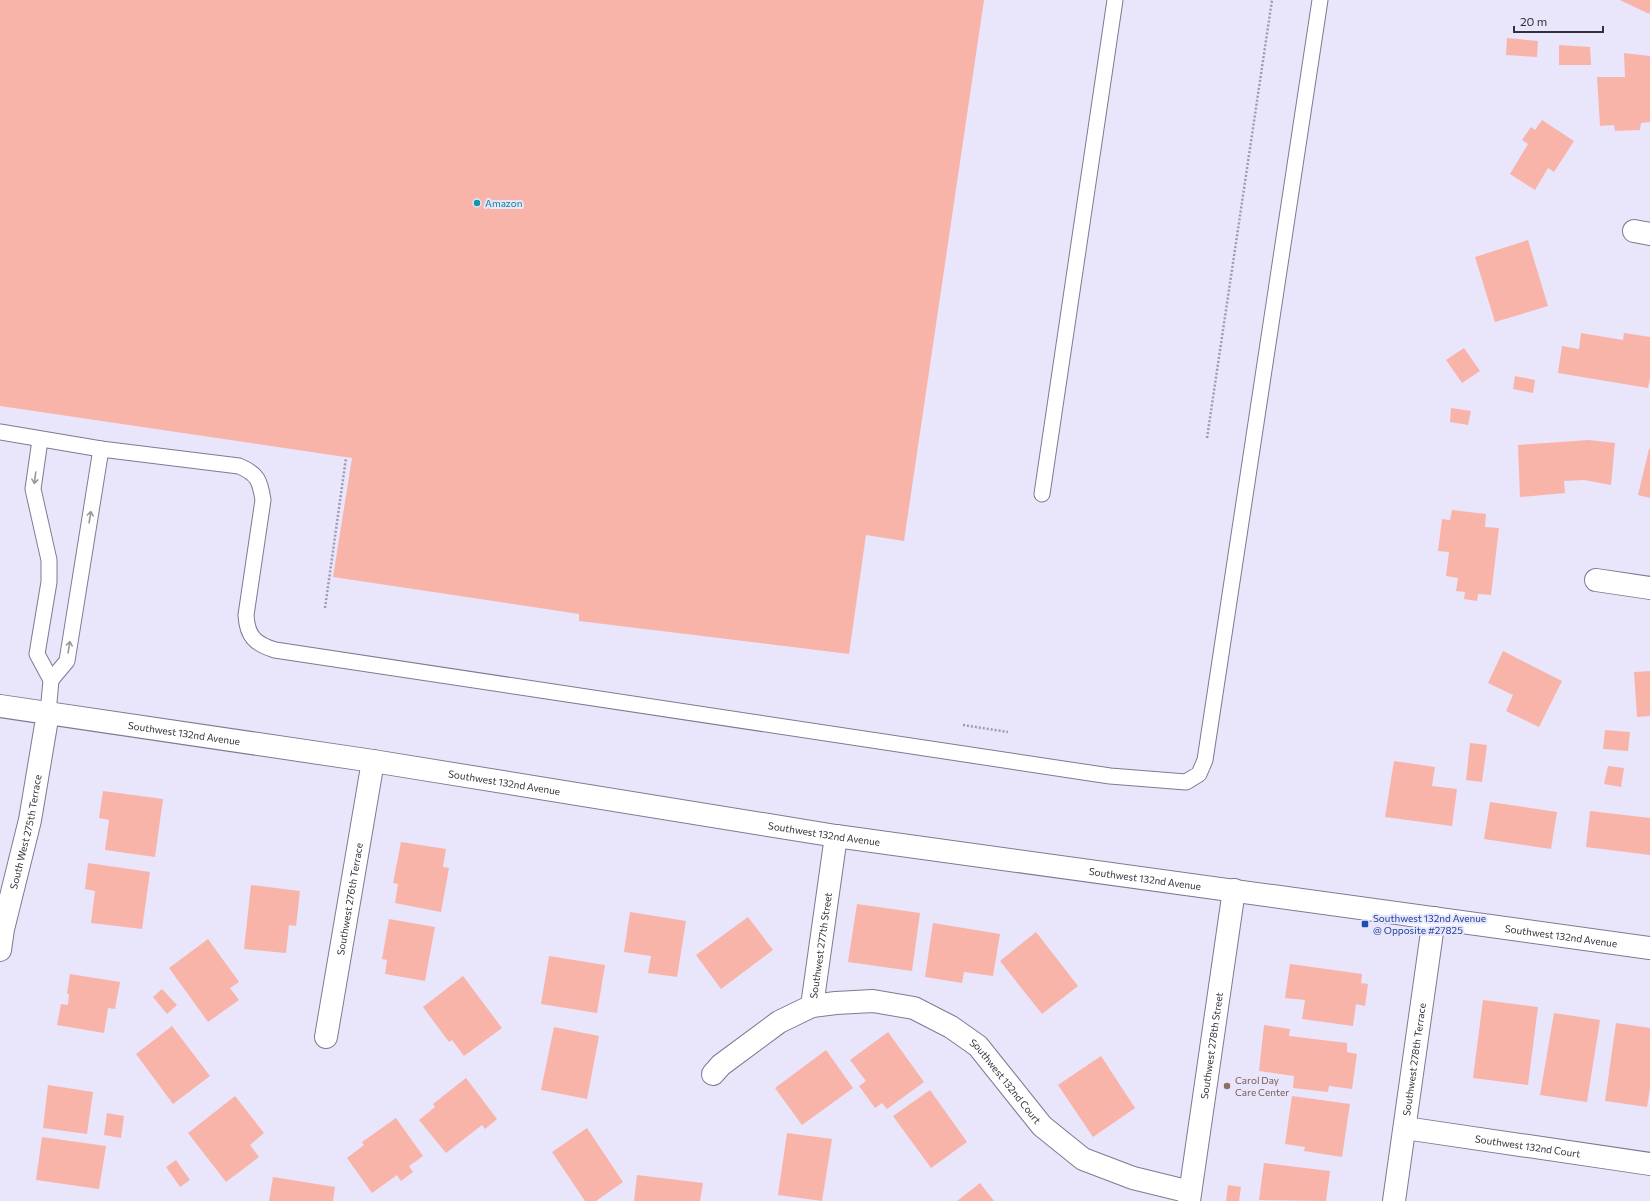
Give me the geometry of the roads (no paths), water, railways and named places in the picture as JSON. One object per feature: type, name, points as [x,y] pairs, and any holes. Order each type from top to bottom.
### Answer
[{"type":"street","points":[[1596,580],[1650,588]]},
{"type":"street","name":"Southwest 132nd Avenue","points":[[0,706],[373,761],[836,836],[1650,948]]},
{"type":"street","name":"South West 275th Terrace","points":[[0,950],[3,929],[30,820],[48,713]]},
{"type":"street","name":"Southwest 276th Terrace","points":[[326,1037],[373,761]]},
{"type":"street","name":"Southwest 277th Street","points":[[713,1074],[721,1064],[779,1022],[812,1006],[836,836]]},
{"type":"street","name":"Southwest 278th Street","points":[[1189,1196],[1234,890]]},
{"type":"street","name":"Southwest 278th Terrace","points":[[1394,1201],[1434,918]]},
{"type":"street","name":"Southwest 132nd Court","points":[[812,1006],[873,1001],[914,1008],[951,1027],[978,1046],[1042,1126],[1083,1159],[1133,1178],[1189,1196]]},
{"type":"street","name":"Southwest 132nd Court","points":[[1405,1128],[1650,1164]]},
{"type":"lane","points":[[1042,494],[1115,0]]},
{"type":"lane","points":[[0,432],[40,440],[101,449],[239,466],[250,471],[257,478],[261,487],[263,500],[246,615],[247,624],[250,635],[258,643],[275,650],[1110,776],[1186,782],[1199,774],[1205,760],[1320,0]]},
{"type":"lane","points":[[40,440],[33,489],[49,560],[49,582],[37,654],[51,680],[48,713]]},
{"type":"lane","points":[[51,680],[67,661],[101,449]]},
{"type":"place","name":"Amazon","points":[[477,203]]},
{"type":"place","name":"Southwest 132nd Avenue @ Opposite #27825","points":[[1365,924]]},
{"type":"place","name":"Carol Day Care Center","points":[[1227,1086]]}]
